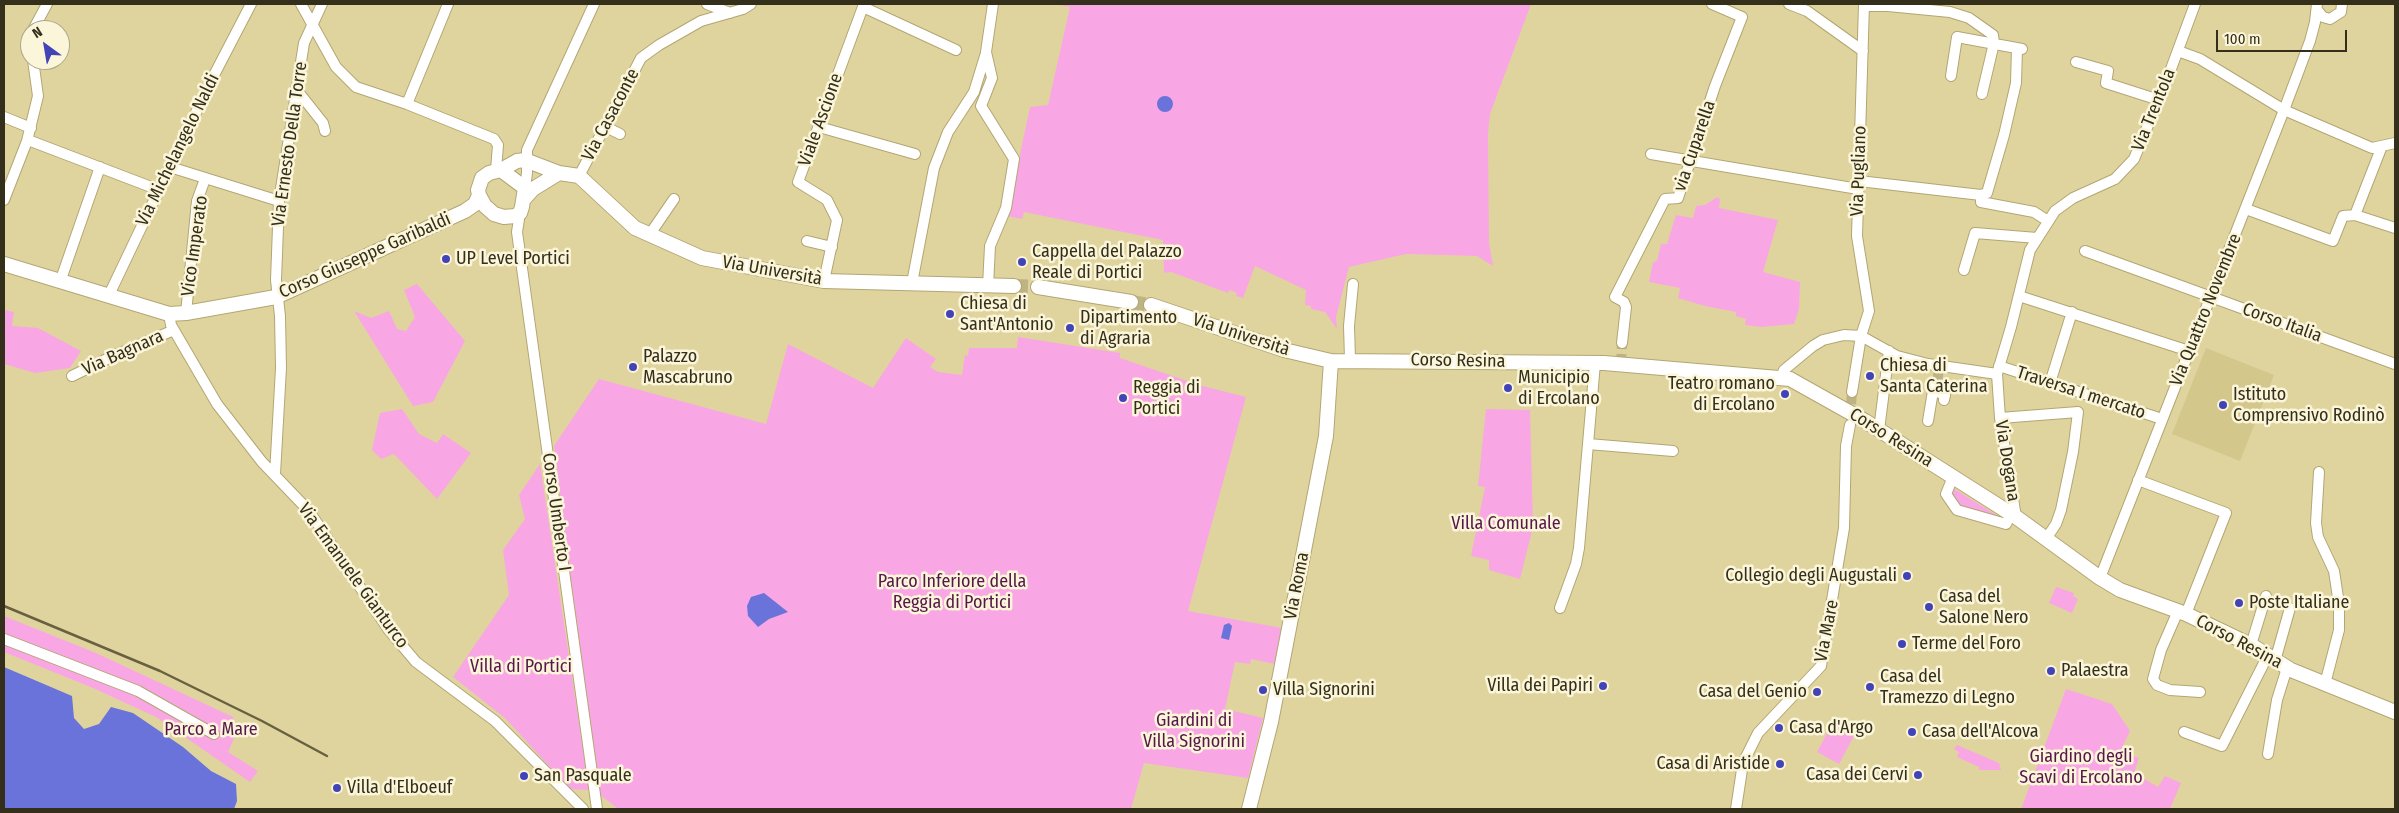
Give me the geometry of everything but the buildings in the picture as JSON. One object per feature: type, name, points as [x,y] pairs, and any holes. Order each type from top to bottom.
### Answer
[{"type":"main road","points":[[559,173],[524,194],[514,215],[494,214],[488,210],[478,190],[482,178],[517,161],[525,160],[559,173],[579,176]]},
{"type":"main road","points":[[498,170],[524,194]]},
{"type":"main road","name":"Via Università","points":[[579,176],[634,228],[702,258],[824,281],[1014,286]]},
{"type":"main road","name":"Corso Giuseppe Garibaldi","points":[[4,264],[169,314],[186,313],[276,297],[465,211],[474,204],[480,195]]},
{"type":"main road","name":"Corso Giuseppe Garibaldi","points":[[465,211],[488,210]]},
{"type":"main road","points":[[1038,287],[1131,302]]},
{"type":"main road","name":"Via Università","points":[[1151,305],[1284,350],[1331,360]]},
{"type":"main road","name":"Corso Resina","points":[[1331,360],[1595,363],[1790,378],[1879,430],[1953,477],[2120,590],[2182,612],[2251,645],[2288,668],[2395,712]]},
{"type":"main road","name":"Via Roma","points":[[1249,809],[1271,722],[1326,436],[1331,360]]},
{"type":"street","points":[[38,20],[47,4]]},
{"type":"street","name":"Via Michelangelo Naldi","points":[[108,297],[212,79],[252,4]]},
{"type":"street","points":[[302,4],[336,67],[356,86],[494,138],[498,145],[498,170]]},
{"type":"street","name":"Via Ernesto Della Torre","points":[[274,474],[281,368],[280,316],[276,297],[279,201],[304,43],[312,22],[322,4]]},
{"type":"street","points":[[408,104],[448,4]]},
{"type":"street","points":[[524,194],[527,174],[525,160],[527,150],[594,4]]},
{"type":"street","points":[[707,4],[730,13]]},
{"type":"street","name":"Via Casaconte","points":[[579,176],[641,58],[659,44],[701,21],[730,13],[751,4]]},
{"type":"street","points":[[912,283],[934,168],[948,132],[974,92],[986,52],[993,4]]},
{"type":"street","name":"via Cuparella","points":[[1622,343],[1626,307],[1624,302],[1615,297],[1665,199],[1678,198],[1715,86],[1742,17],[1712,4]]},
{"type":"street","points":[[1789,4],[1807,11],[1863,51]]},
{"type":"street","name":"Via Trentola","points":[[1998,370],[2030,250],[2055,211],[2073,198],[2115,179],[2134,160],[2195,4]]},
{"type":"street","points":[[864,5],[956,50]]},
{"type":"street","name":"Viale Ascione","points":[[824,281],[837,220],[827,200],[798,182],[864,5]]},
{"type":"street","points":[[1864,5],[1950,12],[1969,18],[1993,35],[1994,43],[1982,94]]},
{"type":"street","name":"Via Pugliano","points":[[1852,392],[1861,336],[1869,310],[1857,236],[1864,5]]},
{"type":"street","name":"Via Quattro Novembre","points":[[2310,41],[2330,19],[2339,14],[2344,5]]},
{"type":"street","points":[[2317,7],[2323,17],[2330,19]]},
{"type":"street","name":"Via Quattro Novembre","points":[[2100,578],[2284,110],[2310,41],[2317,7]]},
{"type":"street","points":[[1650,154],[1859,185],[1981,195],[1987,193],[2004,135],[2016,83],[2020,48],[1957,37],[1951,76]]},
{"type":"street","points":[[2178,51],[2200,60],[2284,110],[2372,148],[2395,143]]},
{"type":"street","points":[[986,52],[992,78],[981,106],[1014,159],[1006,208],[990,246],[988,286]]},
{"type":"street","points":[[2076,62],[2108,71],[2106,83],[2159,100]]},
{"type":"street","points":[[4,200],[31,128],[38,96],[34,70]]},
{"type":"street","points":[[296,88],[322,123],[325,130]]},
{"type":"street","points":[[4,118],[31,128]]},
{"type":"street","points":[[606,126],[620,134]]},
{"type":"street","points":[[820,127],[915,154]]},
{"type":"street","points":[[28,140],[158,190]]},
{"type":"street","points":[[2355,215],[2382,146]]},
{"type":"street","points":[[60,282],[100,167]]},
{"type":"street","points":[[170,167],[279,201]]},
{"type":"street","name":"Vico Imperato","points":[[186,313],[197,201],[206,179]]},
{"type":"street","points":[[1981,195],[1981,202],[2034,212],[2048,221]]},
{"type":"street","points":[[650,234],[674,199]]},
{"type":"street","points":[[2246,209],[2333,241],[2344,216],[2355,215],[2395,228]]},
{"type":"street","name":"Corso Umberto I","points":[[514,215],[591,805]]},
{"type":"street","points":[[1964,270],[1975,233],[2037,238]]},
{"type":"street","points":[[807,241],[832,247]]},
{"type":"street","name":"Corso Italia","points":[[2085,251],[2395,364]]},
{"type":"street","points":[[1350,359],[1349,326],[1353,284]]},
{"type":"street","points":[[2019,296],[2189,351]]},
{"type":"street","points":[[2050,383],[2072,312]]},
{"type":"street","name":"Via Emanuele Gianturco","points":[[169,314],[174,330],[217,404],[262,462],[309,511],[388,629],[416,662],[495,721],[591,805]]},
{"type":"street","name":"Via Bagnara","points":[[72,376],[174,330]]},
{"type":"street","points":[[1781,377],[1784,370],[1823,340],[1844,335],[1861,336]]},
{"type":"street","name":"Traversa I mercato","points":[[1861,336],[1898,356],[1940,368],[1998,370],[2050,383],[2162,419]]},
{"type":"street","points":[[1879,430],[1888,351]]},
{"type":"street","points":[[1560,608],[1576,564],[1595,363]]},
{"type":"street","name":"Via Dogana","points":[[1998,370],[2000,418],[2013,516]]},
{"type":"street","points":[[1928,421],[1934,385],[1937,383],[1940,386],[1940,394],[1945,395],[1944,400]]},
{"type":"street","points":[[2000,418],[2078,412],[2073,452],[2061,510],[2056,524],[2046,539]]},
{"type":"street","name":"Via Mare","points":[[1736,809],[1743,763],[1758,733],[1821,666],[1844,528],[1846,446],[1850,425]]},
{"type":"street","points":[[1588,444],[1672,451]]},
{"type":"street","points":[[2319,472],[2316,523],[2318,537],[2334,571],[2339,604],[2338,630],[2324,684]]},
{"type":"street","points":[[1953,477],[1946,494],[1957,510],[2006,524],[2013,516]]},
{"type":"street","points":[[2138,480],[2226,513],[2182,612],[2161,650],[2153,679],[2158,685],[2170,690],[2200,692]]},
{"type":"street","points":[[2251,645],[2266,596]]},
{"type":"street","points":[[2184,732],[2222,746],[2249,690],[2271,659],[2290,608]]},
{"type":"street","points":[[4,640],[138,691],[214,734]]},
{"type":"street","points":[[2268,754],[2277,700],[2288,668]]},
{"type":"shaded area","name":"Istituto Comprensivo Rodinò","points":[[2206,348],[2274,375],[2240,461],[2172,434]]},
{"type":"green space","points":[[1054,4],[1531,4],[1490,114],[1488,134],[1489,243],[1493,266],[1477,256],[1406,254],[1349,267],[1336,317],[1337,329],[1325,312],[1311,309],[1311,306],[1305,305],[1306,290],[1255,266],[1243,298],[1236,296],[1237,293],[1230,290],[1228,293],[1171,272],[1164,273],[1163,240],[1024,212],[1022,219],[1007,216],[1030,107],[1048,105],[1070,7]]},
{"type":"green space","points":[[1717,197],[1720,199],[1719,208],[1778,220],[1763,272],[1800,282],[1799,309],[1794,324],[1761,327],[1745,325],[1746,319],[1736,316],[1736,312],[1678,298],[1680,288],[1649,282],[1653,262],[1657,261],[1661,244],[1667,244],[1676,215],[1693,218],[1696,206],[1705,205]]},
{"type":"green space","points":[[417,284],[465,341],[433,402],[413,406],[354,311],[371,318],[389,311],[397,329],[406,331],[415,317],[404,290]]},
{"type":"green space","points":[[4,310],[14,312],[12,326],[38,328],[81,351],[70,368],[35,373],[4,364]]},
{"type":"green space","name":"Parco Inferiore della Reggia di Portici","points":[[1018,337],[1120,353],[1120,358],[1199,385],[1246,397],[1188,611],[1282,628],[1275,664],[1251,659],[1250,664],[1235,662],[1225,709],[1263,718],[1248,778],[1144,763],[1131,809],[618,809],[598,793],[554,446],[599,379],[766,424],[788,344],[873,388],[906,338],[936,359],[930,367],[938,372],[962,375],[965,355],[968,356],[969,348],[1017,348]]},
{"type":"green space","points":[[402,409],[419,434],[437,443],[443,434],[471,453],[437,499],[394,454],[381,459],[372,450],[380,413]]},
{"type":"green space","name":"Villa Comunale","points":[[1486,409],[1530,410],[1533,527],[1520,579],[1489,570],[1489,560],[1471,556],[1485,487],[1478,486]]},
{"type":"green space","name":"Villa di Portici","points":[[540,464],[589,790],[570,789],[505,718],[453,677],[509,595],[503,550],[525,519],[519,495]]},
{"type":"green space","points":[[1951,487],[1998,516],[1997,522],[1966,511],[1947,493]]},
{"type":"green space","points":[[2056,587],[2074,593],[2073,596],[2078,599],[2072,613],[2049,603]]},
{"type":"green space","name":"Parco a Mare","points":[[4,616],[96,653],[233,717],[237,732],[228,752],[258,771],[250,782],[156,717],[93,688],[4,652]]},
{"type":"green space","name":"Giardino degli Scavi di Ercolano","points":[[2066,689],[2112,704],[2130,731],[2120,752],[2139,758],[2134,773],[2158,787],[2165,776],[2181,783],[2170,809],[2021,809]]},
{"type":"green space","points":[[1833,722],[1855,734],[1839,764],[1817,752]]},
{"type":"green space","points":[[1957,745],[1999,763],[2001,770],[1979,770],[1979,767],[1957,757],[1959,752],[1954,749]]},
{"type":"water","points":[[1165,96],[1171,98],[1173,104],[1171,110],[1165,112],[1159,110],[1157,104],[1159,98]]},
{"type":"water","points":[[764,593],[788,612],[769,619],[758,627],[748,616],[747,606],[751,597]]},
{"type":"water","points":[[1229,623],[1232,626],[1229,640],[1221,638],[1224,625]]},
{"type":"water","points":[[4,667],[72,696],[74,718],[84,729],[99,724],[111,707],[133,713],[183,747],[211,771],[236,784],[237,801],[234,809],[4,809]]},
{"type":"tunnel","points":[[1014,286],[1038,287]]},
{"type":"tunnel","points":[[1131,302],[1151,305]]},
{"type":"tunnel","points":[[1621,364],[1622,343]]},
{"type":"tunnel","points":[[1937,382],[1939,370]]},
{"type":"tunnel","points":[[1850,419],[1852,392]]},
{"type":"railway","points":[[4,606],[160,671],[262,721],[327,756]]},
{"type":"place","name":"UP Level Portici","points":[[446,259]]},
{"type":"place","name":"Cappella del Palazzo Reale di Portici","points":[[1022,262]]},
{"type":"place","name":"Chiesa di Sant'Antonio","points":[[950,314]]},
{"type":"place","name":"Dipartimento di Agraria","points":[[1070,328]]},
{"type":"place","name":"Palazzo Mascabruno","points":[[633,367]]},
{"type":"place","name":"Chiesa di Santa Caterina","points":[[1870,376]]},
{"type":"place","name":"Municipio di Ercolano","points":[[1508,388]]},
{"type":"place","name":"Teatro romano di Ercolano","points":[[1785,394]]},
{"type":"place","name":"Reggia di Portici","points":[[1123,398]]},
{"type":"place","name":"Istituto Comprensivo Rodinò","points":[[2223,405]]},
{"type":"place","name":"Collegio degli Augustali","points":[[1907,576]]},
{"type":"place","name":"Poste Italiane","points":[[2239,603]]},
{"type":"place","name":"Casa del Salone Nero","points":[[1929,607]]},
{"type":"place","name":"Terme del Foro","points":[[1902,644]]},
{"type":"place","name":"Palaestra","points":[[2051,671]]},
{"type":"place","name":"Villa dei Papiri","points":[[1603,686]]},
{"type":"place","name":"Casa del Tramezzo di Legno","points":[[1870,687]]},
{"type":"place","name":"Villa Signorini","points":[[1263,690]]},
{"type":"place","name":"Casa del Genio","points":[[1817,692]]},
{"type":"place","name":"Casa d'Argo","points":[[1779,728]]},
{"type":"place","name":"Casa dell'Alcova","points":[[1912,732]]},
{"type":"place","name":"Casa di Aristide","points":[[1780,764]]},
{"type":"place","name":"Casa dei Cervi","points":[[1918,775]]},
{"type":"place","name":"San Pasquale","points":[[524,776]]},
{"type":"place","name":"Villa d'Elboeuf","points":[[337,788]]},
{"type":"park label","name":"Giardini di Villa Signorini","points":[[1194,731]]}]
